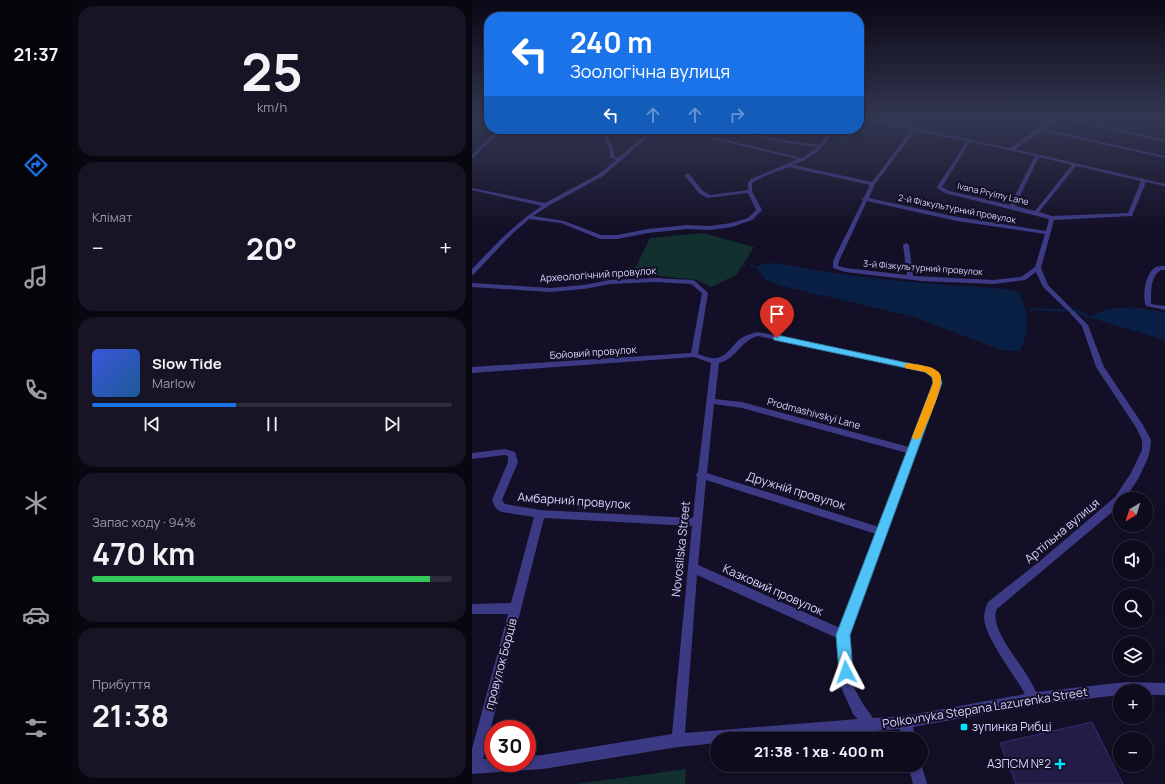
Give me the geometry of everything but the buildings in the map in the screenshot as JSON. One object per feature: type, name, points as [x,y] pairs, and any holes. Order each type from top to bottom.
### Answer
[{"type":"street","points":[[612,156],[619,160]]},
{"type":"street","points":[[472,273],[509,234],[528,217],[546,205],[591,182],[624,156]]},
{"type":"street","points":[[788,156],[802,159]]},
{"type":"street","points":[[528,217],[562,222],[600,237],[617,237],[648,231],[687,227],[710,228],[732,225],[750,219],[759,210],[750,191],[750,183],[753,180],[807,156]]},
{"type":"street","points":[[864,199],[894,156]]},
{"type":"street","name":"Ivana Pryimy Lane","points":[[959,156],[939,187],[947,192],[1036,212],[1052,218]]},
{"type":"street","points":[[1012,207],[1038,156]]},
{"type":"street","points":[[1040,156],[1165,185]]},
{"type":"street","points":[[1036,212],[1075,164]]},
{"type":"street","points":[[787,165],[873,184]]},
{"type":"street","points":[[687,174],[701,192],[709,198],[750,191]]},
{"type":"street","points":[[1038,268],[1052,218],[1130,215],[1144,180]]},
{"type":"street","points":[[472,189],[546,205]]},
{"type":"street","name":"2-й Фізкультурний провулок","points":[[864,199],[957,219],[1048,233]]},
{"type":"street","name":"3-й Фізкультурний провулок","points":[[864,199],[836,260],[835,267],[845,270],[910,277],[993,282],[1023,279],[1038,268]]},
{"type":"street","points":[[906,245],[910,277]]},
{"type":"street","points":[[1165,268],[1161,267],[1155,270],[1150,279],[1148,305],[1165,308]]},
{"type":"street","name":"Артільна вулиця","points":[[1033,699],[1029,688],[990,623],[989,614],[992,606],[1114,505],[1124,494],[1147,444],[1145,435],[1100,367],[1085,325],[1046,286],[1038,268]]},
{"type":"street","name":"Археологічний провулок","points":[[472,285],[550,290],[584,287],[610,282],[648,280],[693,282],[705,293],[694,356]]},
{"type":"street","points":[[715,361],[727,357],[744,338],[758,334],[928,370],[936,375],[938,383],[911,451],[843,635],[846,685],[858,708],[870,725]]},
{"type":"street","name":"Бойовий провулок","points":[[472,370],[694,356],[715,361]]},
{"type":"street","name":"Novosilska Street","points":[[678,740],[696,522],[715,361]]},
{"type":"street","name":"Prodmashivskyi Lane","points":[[711,401],[742,405],[911,451]]},
{"type":"street","name":"Амбарний провулок","points":[[472,456],[505,452],[512,454],[513,462],[498,497],[498,504],[505,508],[540,514],[696,522]]},
{"type":"street","name":"Дружній провулок","points":[[701,475],[882,532]]},
{"type":"street","name":"провулок Борців","points":[[473,767],[540,514]]},
{"type":"street","name":"Казковий провулок","points":[[692,568],[843,635]]},
{"type":"street","name":"провулок Борців","points":[[472,609],[516,608]]},
{"type":"street","name":"Polkovnyka Stepana Lazurenka Street","points":[[473,767],[543,762],[678,740],[905,722],[1033,699],[1127,688],[1165,689]]},
{"type":"street","points":[[905,722],[907,732]]},
{"type":"street","points":[[917,772],[920,784]]},
{"type":"green space","points":[[703,233],[754,247],[736,275],[711,287],[697,280],[660,276],[634,271],[650,238]]},
{"type":"green space","points":[[686,769],[685,784],[576,784]]},
{"type":"water","points":[[777,263],[806,269],[863,277],[920,283],[1006,289],[1020,293],[1025,308],[1027,322],[1027,329],[1023,344],[1020,351],[1001,350],[914,317],[782,286],[766,280],[757,269],[762,264]]},
{"type":"water","points":[[1131,307],[1165,312],[1165,340],[1088,317],[1108,309]]},
{"type":"waterway","points":[[751,266],[759,267]]},
{"type":"waterway","points":[[1031,309],[1078,311],[1088,317]]},
{"type":"slow traffic","points":[[908,366],[928,370],[936,375],[938,383],[916,437]]},
{"type":"place","name":"зупинка Рибці","points":[[964,727]]},
{"type":"place","name":"АЗПСМ №2","points":[[1060,764]]},
{"type":"route","points":[[777,338],[928,370],[936,375],[938,383],[911,451],[843,635],[846,672]]}]
